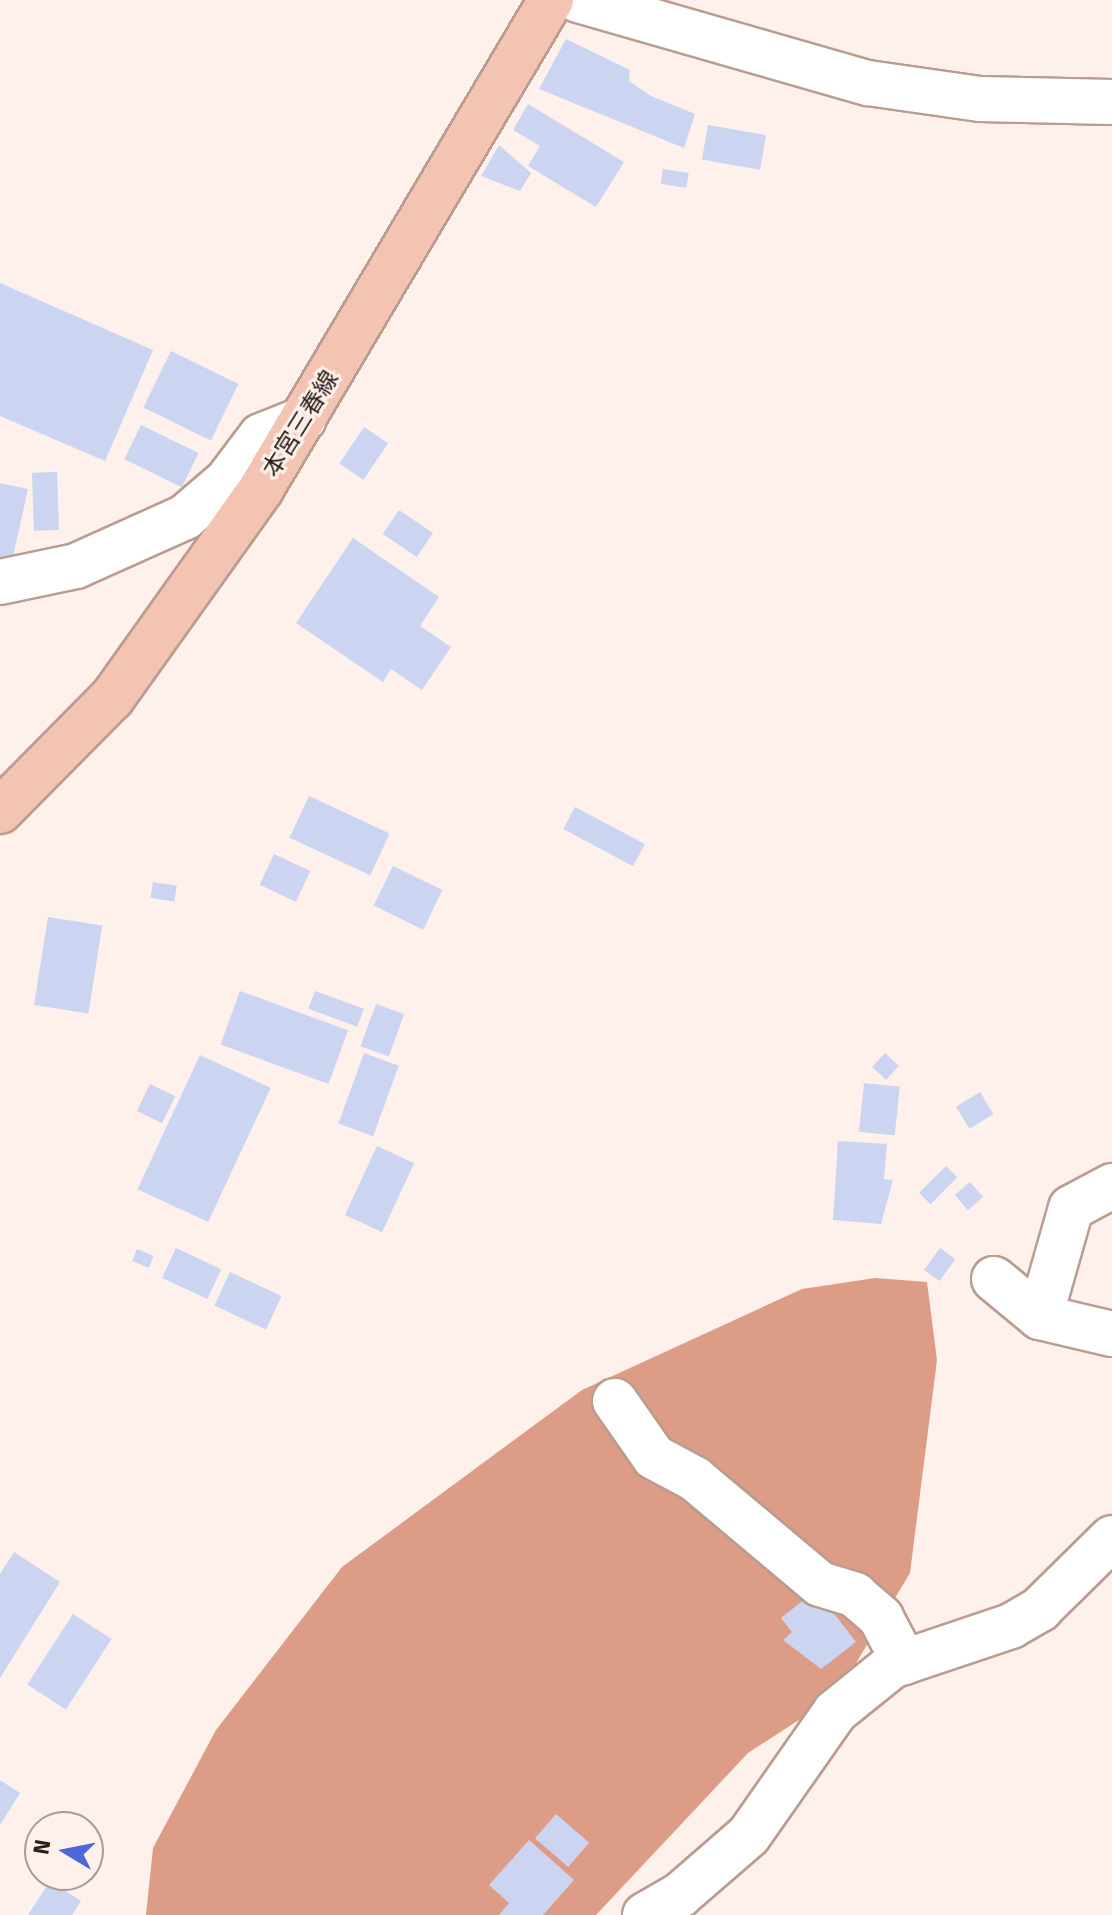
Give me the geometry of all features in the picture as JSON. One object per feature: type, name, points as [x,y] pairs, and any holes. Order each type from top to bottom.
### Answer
[{"type":"main road","name":"本宮三春線","points":[[0,811],[112,698],[304,419],[551,0]]},
{"type":"street","points":[[578,0],[868,83],[980,99],[1112,102]]},
{"type":"street","points":[[0,582],[76,566],[185,517],[227,481],[261,436],[304,419]]},
{"type":"street","points":[[1040,1317],[1071,1208],[1112,1186]]},
{"type":"street","points":[[994,1279],[1040,1317],[1112,1334]]},
{"type":"street","points":[[615,1401],[654,1457],[695,1479],[820,1584],[864,1603],[904,1662]]},
{"type":"street","points":[[645,1915],[680,1895],[749,1835],[835,1712],[904,1662],[1030,1615],[1112,1538]]},
{"type":"shaded area","points":[[875,1278],[927,1282],[937,1360],[910,1573],[837,1695],[748,1753],[596,1915],[146,1915],[153,1848],[216,1730],[342,1567],[582,1390],[802,1289]]},
{"type":"building","points":[[566,39],[630,70],[629,81],[651,96],[695,114],[684,148],[539,89]]},
{"type":"building","points":[[528,104],[624,162],[596,207],[528,166],[540,146],[513,130]]},
{"type":"building","points":[[708,125],[766,135],[760,170],[702,159]]},
{"type":"building","points":[[499,145],[531,173],[520,191],[481,176]]},
{"type":"building","points":[[663,169],[689,173],[686,188],[661,184]]},
{"type":"building","points":[[0,283],[153,350],[105,461],[0,416]]},
{"type":"building","points":[[171,351],[238,384],[211,441],[143,408]]},
{"type":"building","points":[[141,425],[199,453],[182,487],[124,459]]},
{"type":"building","points":[[364,427],[388,443],[363,480],[339,463]]},
{"type":"building","points":[[57,472],[59,530],[34,531],[32,473]]},
{"type":"building","points":[[0,483],[28,489],[12,561],[0,559]]},
{"type":"building","points":[[399,510],[433,533],[417,557],[383,534]]},
{"type":"building","points":[[353,538],[439,597],[420,626],[451,647],[422,690],[391,669],[383,682],[296,623]]},
{"type":"building","points":[[309,796],[390,834],[370,875],[290,838]]},
{"type":"building","points":[[575,807],[645,844],[633,866],[563,829]]},
{"type":"building","points":[[274,854],[310,871],[296,902],[260,885]]},
{"type":"building","points":[[393,866],[442,890],[423,930],[374,906]]},
{"type":"building","points":[[153,882],[177,886],[174,902],[150,898]]},
{"type":"building","points":[[48,917],[102,926],[88,1014],[34,1005]]},
{"type":"building","points":[[240,991],[348,1030],[329,1084],[221,1045]]},
{"type":"building","points":[[315,991],[364,1009],[357,1027],[309,1009]]},
{"type":"building","points":[[376,1004],[404,1014],[389,1057],[361,1046]]},
{"type":"building","points":[[364,1053],[399,1066],[373,1136],[338,1123]]},
{"type":"building","points":[[885,1053],[899,1066],[886,1080],[872,1067]]},
{"type":"building","points":[[200,1055],[271,1088],[208,1222],[137,1189]]},
{"type":"building","points":[[864,1083],[900,1087],[895,1135],[859,1132]]},
{"type":"building","points":[[150,1084],[175,1096],[162,1123],[137,1111]]},
{"type":"building","points":[[980,1092],[993,1114],[969,1129],[956,1106]]},
{"type":"building","points":[[838,1141],[887,1144],[884,1179],[893,1180],[881,1224],[833,1220]]},
{"type":"building","points":[[377,1146],[414,1163],[382,1232],[345,1215]]},
{"type":"building","points":[[946,1166],[957,1177],[930,1204],[919,1193]]},
{"type":"building","points":[[970,1182],[983,1197],[968,1210],[955,1195]]},
{"type":"building","points":[[176,1248],[221,1269],[207,1299],[162,1278]]},
{"type":"building","points":[[940,1248],[955,1259],[940,1281],[924,1270]]},
{"type":"building","points":[[137,1249],[154,1256],[149,1268],[132,1261]]},
{"type":"building","points":[[230,1272],[282,1296],[266,1330],[214,1306]]},
{"type":"building","points":[[14,1552],[60,1582],[0,1678],[0,1574]]},
{"type":"building","points":[[816,1590],[856,1642],[821,1669],[783,1640],[792,1632],[781,1618]]},
{"type":"building","points":[[73,1614],[112,1639],[66,1710],[27,1684]]},
{"type":"building","points":[[0,1780],[20,1793],[0,1825]]},
{"type":"building","points":[[556,1814],[589,1843],[568,1867],[535,1838]]},
{"type":"building","points":[[529,1840],[574,1880],[543,1915],[499,1915],[509,1903],[489,1885]]},
{"type":"building","points":[[44,1891],[66,1891],[81,1901],[72,1915],[28,1915]]}]
